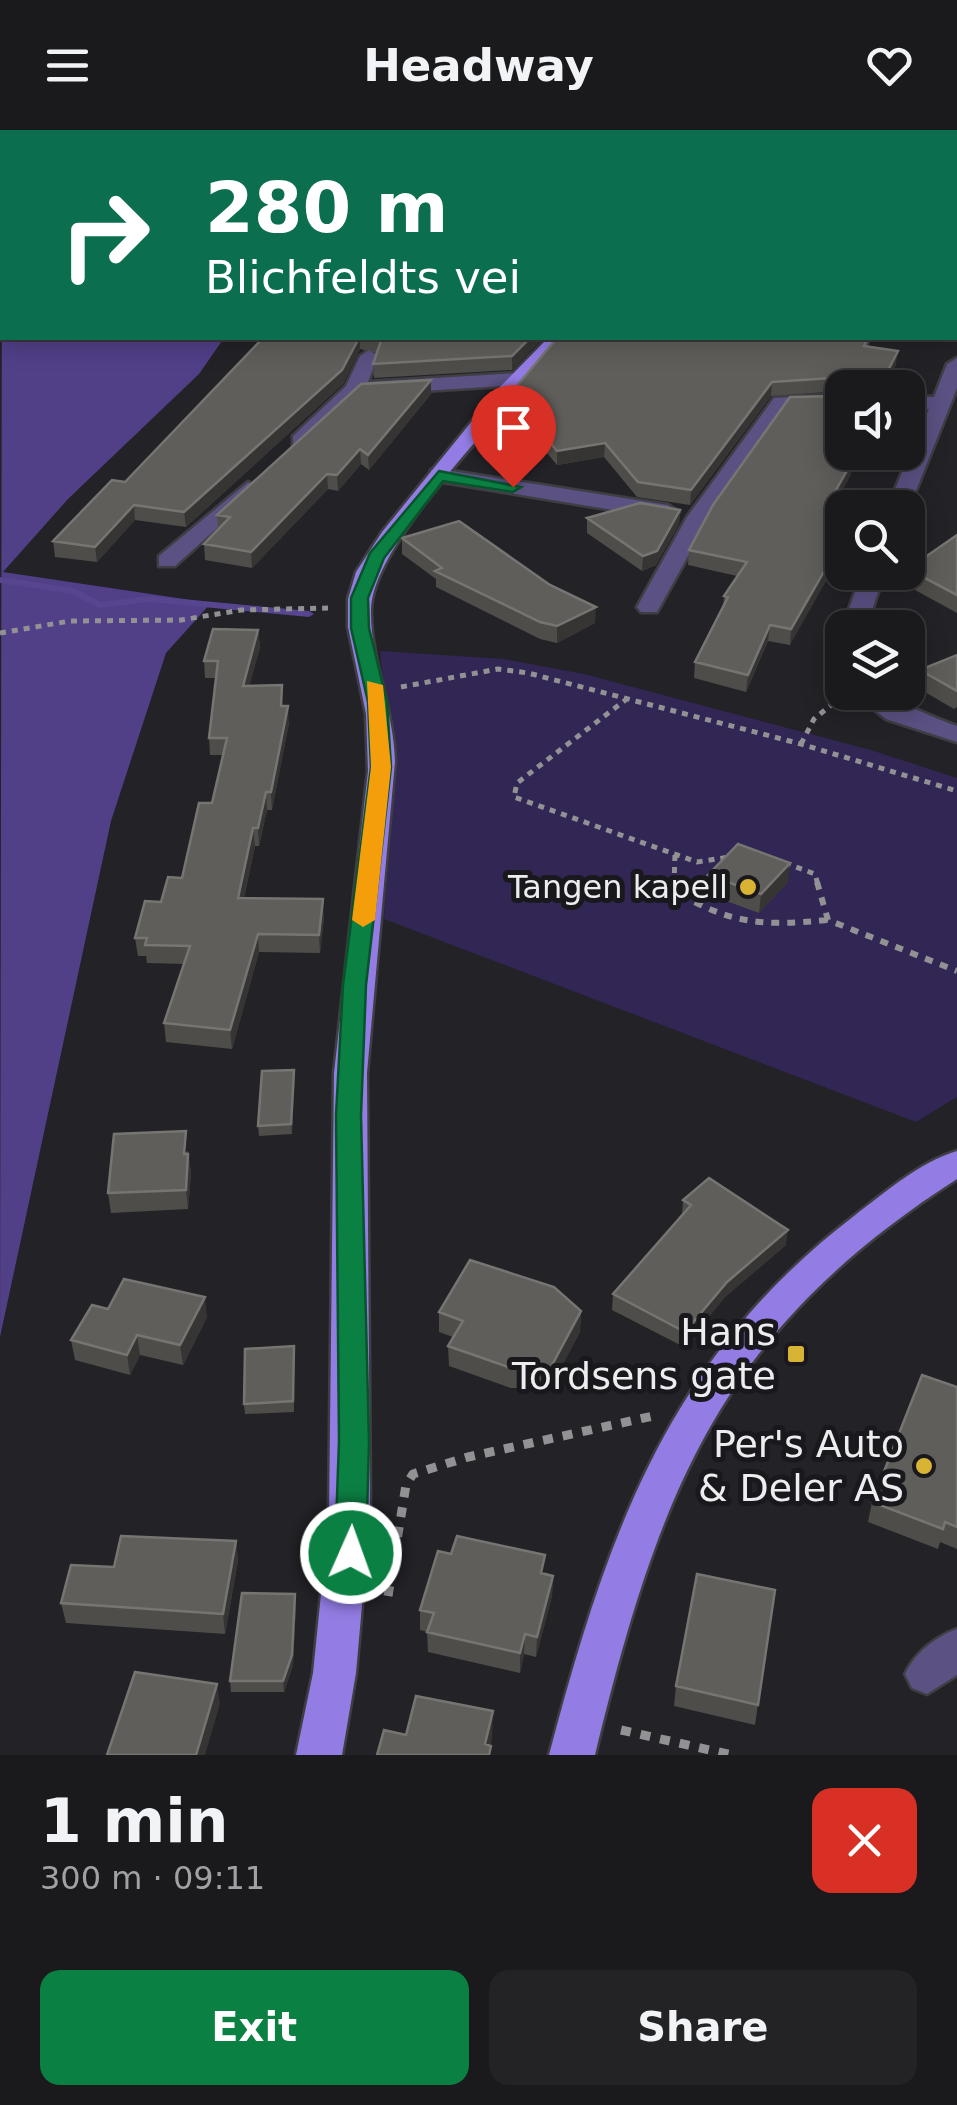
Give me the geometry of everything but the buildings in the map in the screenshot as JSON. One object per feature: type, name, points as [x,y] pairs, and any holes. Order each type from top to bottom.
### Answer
[{"type":"main road","points":[[319,1755],[332,1695],[351,1553],[354,1441],[348,1115],[354,985],[381,767],[374,688],[359,607],[362,587],[376,557],[439,476],[516,379],[556,340]]},
{"type":"main road","points":[[572,1755],[632,1556],[699,1406],[750,1336],[802,1281],[875,1219],[957,1162]]},
{"type":"street","points":[[287,452],[355,389],[370,356]]},
{"type":"street","points":[[905,490],[957,364]]},
{"type":"street","points":[[355,389],[516,379]]},
{"type":"street","points":[[649,607],[698,517],[782,402],[825,401]]},
{"type":"street","points":[[925,403],[939,403]]},
{"type":"street","points":[[167,561],[260,476]]},
{"type":"street","points":[[439,476],[698,517]]},
{"type":"street","points":[[886,710],[957,734]]},
{"type":"path","points":[[0,633],[70,620],[181,620],[241,610],[359,607]]},
{"type":"path","points":[[374,688],[498,669],[628,698],[957,791]]},
{"type":"path","points":[[628,698],[516,783],[514,797],[697,862],[743,856]]},
{"type":"path","points":[[801,744],[825,707]]},
{"type":"path","points":[[675,854],[674,890],[716,918],[764,926],[828,920],[957,971]]},
{"type":"path","points":[[773,858],[815,874],[828,920]]},
{"type":"path","points":[[383,1614],[406,1485],[413,1474],[468,1457],[699,1406]]},
{"type":"path","points":[[641,1733],[732,1755]]},
{"type":"shaded area","points":[[2,340],[223,340],[199,374],[68,499],[3,572],[211,603],[166,653],[111,821],[0,1337]]},
{"type":"shaded area","points":[[380,651],[504,659],[584,674],[871,750],[957,778],[957,1097],[916,1122],[384,919],[394,785]]},
{"type":"waterway","points":[[0,580],[74,591],[99,605],[150,599],[309,614]]},
{"type":"slow traffic","points":[[363,920],[381,767],[374,685]]},
{"type":"place","name":"Tangen kapell","points":[[748,887]]},
{"type":"place","name":"Hans Tordsens gate","points":[[796,1354]]},
{"type":"place","name":"Per's Auto & Deler AS","points":[[924,1466]]},
{"type":"route","points":[[351,1553],[354,1441],[348,1115],[354,985],[381,767],[378,702],[364,652],[360,598],[376,557],[439,476],[513,487]]}]
